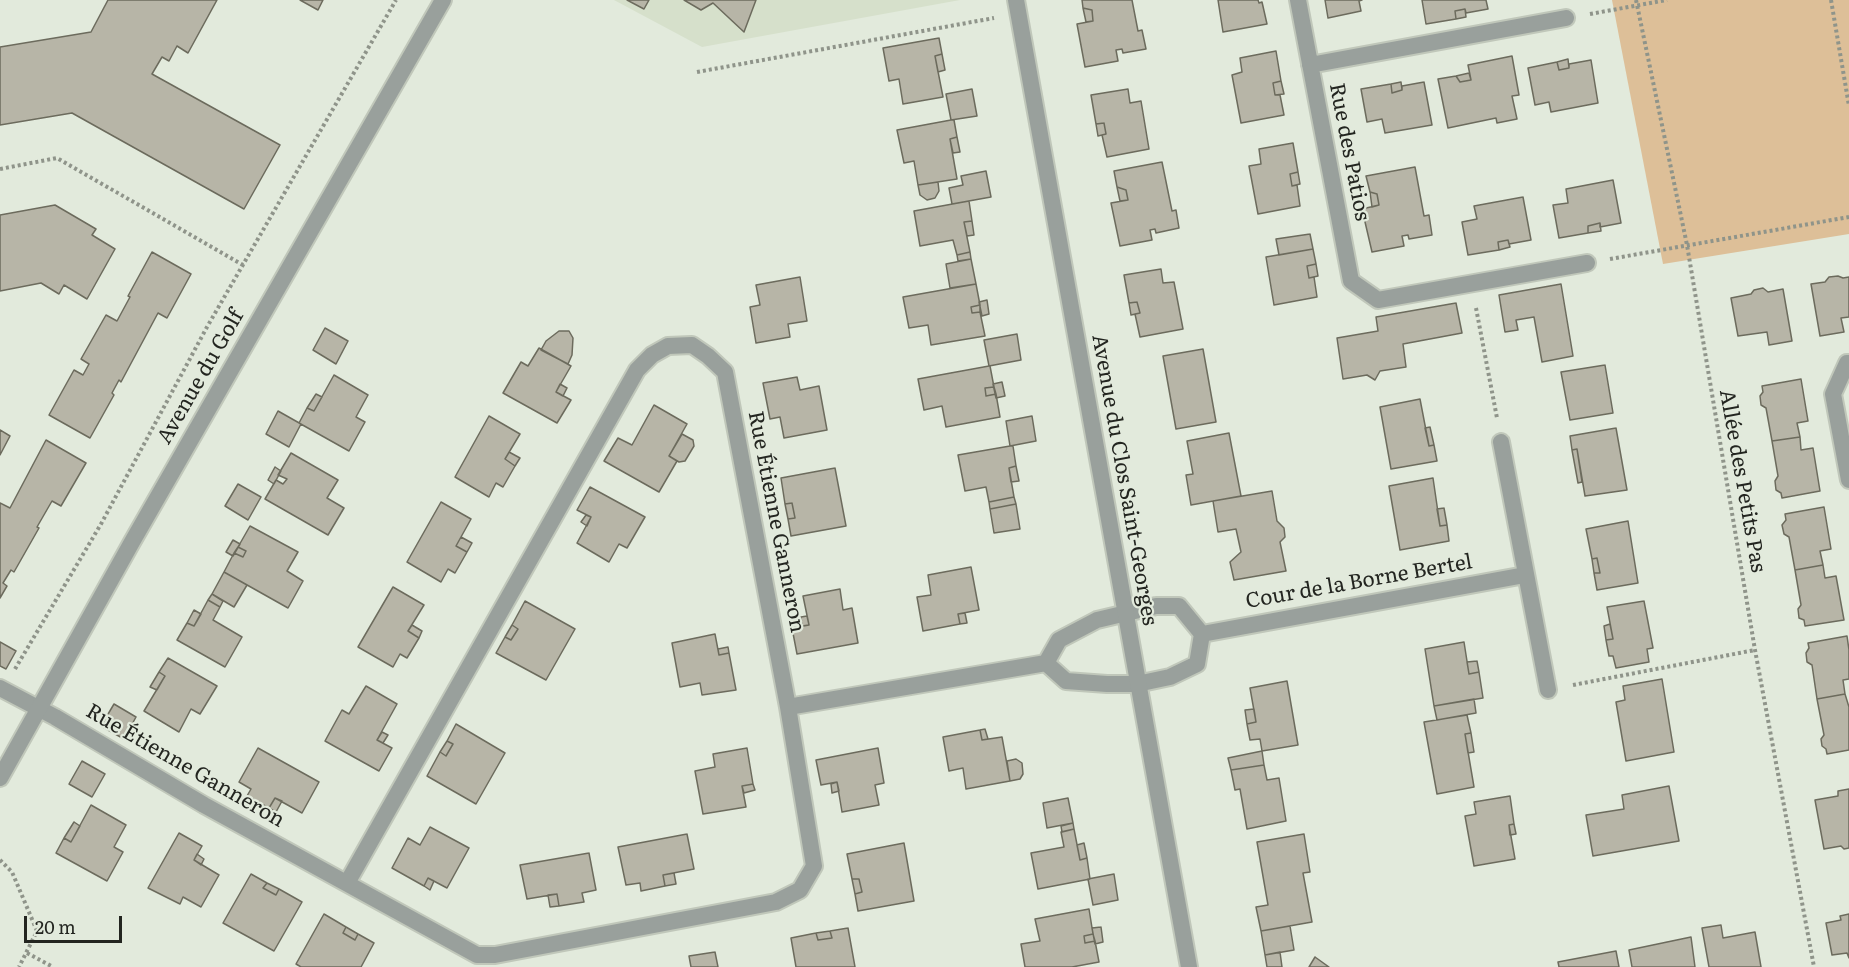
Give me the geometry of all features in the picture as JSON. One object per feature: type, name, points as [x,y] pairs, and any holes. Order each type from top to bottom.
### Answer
[{"type":"street","name":"Avenue du Golf","points":[[0,778],[132,542],[443,0]]},
{"type":"street","name":"Rue des Patios","points":[[1298,0],[1351,281],[1378,300],[1472,283]]},
{"type":"street","name":"Avenue du Clos Saint-Georges","points":[[1017,7],[1189,967]]},
{"type":"street","points":[[1310,64],[1566,18]]},
{"type":"street","points":[[1472,283],[1587,263]]},
{"type":"street","name":"Rue Étienne Ganneron","points":[[2,689],[39,708],[204,806],[477,955],[495,955],[776,902],[800,890],[814,866],[788,707],[724,372],[708,356],[692,345],[668,346],[652,355],[637,370],[348,883]]},
{"type":"street","points":[[1849,363],[1833,394],[1849,480]]},
{"type":"street","points":[[1501,442],[1548,690]]},
{"type":"street","name":"Cour de la Borne Bertel","points":[[1202,634],[1525,575]]},
{"type":"street","points":[[1156,606],[1179,606],[1202,634],[1197,664],[1170,677],[1137,684],[1066,681],[1046,663],[1059,640],[1097,620],[1156,606]]},
{"type":"street","points":[[788,707],[1046,663]]},
{"type":"path","points":[[2,689],[101,524],[207,327],[396,0]]},
{"type":"path","points":[[1566,18],[1636,2],[1667,0]]},
{"type":"path","points":[[1831,0],[1849,106]]},
{"type":"path","name":"Allée des Petits Pas","points":[[1636,2],[1687,245],[1755,650],[1814,967]]},
{"type":"path","points":[[697,72],[1017,7]]},
{"type":"path","points":[[0,169],[57,158],[243,265]]},
{"type":"path","points":[[1587,263],[1849,217]]},
{"type":"path","points":[[1472,283],[1501,442]]},
{"type":"path","points":[[1548,690],[1755,650]]},
{"type":"path","points":[[0,860],[12,872],[37,931],[19,967]]},
{"type":"path","points":[[27,953],[52,967]]},
{"type":"shaded area","points":[[614,0],[960,0],[702,47]]},
{"type":"shaded area","points":[[1612,0],[1849,0],[1849,234],[1663,264]]},
{"type":"building","points":[[108,0],[217,0],[188,53],[177,46],[169,61],[162,57],[152,74],[280,145],[244,209],[72,113],[0,125],[0,47],[91,32]]},
{"type":"building","points":[[300,0],[323,0],[318,10]]},
{"type":"building","points":[[627,0],[649,0],[644,9]]},
{"type":"building","points":[[684,0],[756,0],[744,32],[713,3],[701,10]]},
{"type":"building","points":[[1082,0],[1132,0],[1138,31],[1142,30],[1146,49],[1123,53],[1122,49],[1116,50],[1118,61],[1085,67],[1077,24],[1093,21],[1092,10],[1083,8]]},
{"type":"building","points":[[1218,0],[1258,0],[1259,3],[1262,2],[1267,24],[1223,32]]},
{"type":"building","points":[[1325,0],[1362,0],[1359,1],[1361,11],[1328,18]]},
{"type":"building","points":[[1422,0],[1486,0],[1488,9],[1466,13],[1465,9],[1455,11],[1456,19],[1426,24]]},
{"type":"building","points":[[1083,8],[1092,10],[1093,21],[1086,22]]},
{"type":"building","points":[[1465,9],[1466,17],[1456,19],[1455,11]]},
{"type":"building","points":[[939,38],[942,54],[935,56],[943,97],[903,104],[899,79],[889,81],[883,48]]},
{"type":"building","points":[[1276,51],[1281,81],[1273,83],[1275,95],[1280,95],[1284,115],[1241,123],[1232,75],[1242,72],[1240,58]]},
{"type":"building","points":[[942,54],[945,70],[938,72],[935,56]]},
{"type":"building","points":[[1512,56],[1519,95],[1512,96],[1517,119],[1497,123],[1496,118],[1448,128],[1438,79],[1456,76],[1460,82],[1471,80],[1468,65]]},
{"type":"building","points":[[1568,59],[1569,68],[1559,70],[1557,62]]},
{"type":"building","points":[[1591,60],[1598,103],[1551,112],[1549,102],[1535,105],[1528,68],[1557,62],[1559,70],[1569,68],[1569,64]]},
{"type":"building","points":[[1469,73],[1471,80],[1460,82],[1456,76]]},
{"type":"building","points":[[1281,81],[1284,94],[1275,95],[1273,83]]},
{"type":"building","points":[[1401,82],[1402,90],[1392,93],[1391,84]]},
{"type":"building","points":[[1424,82],[1432,125],[1385,133],[1382,119],[1367,122],[1361,89],[1391,84],[1392,93],[1402,90],[1402,86]]},
{"type":"building","points":[[972,89],[977,116],[951,120],[946,94]]},
{"type":"building","points":[[1128,89],[1130,103],[1141,101],[1149,149],[1107,157],[1102,135],[1106,134],[1104,123],[1096,124],[1091,95]]},
{"type":"building","points":[[954,120],[957,137],[950,139],[957,179],[918,185],[914,161],[904,163],[897,130]]},
{"type":"building","points":[[1104,123],[1106,134],[1098,136],[1096,124]]},
{"type":"building","points":[[957,137],[960,152],[953,153],[950,139]]},
{"type":"building","points":[[1293,143],[1298,172],[1290,174],[1292,186],[1297,185],[1300,206],[1258,214],[1249,166],[1261,164],[1259,149]]},
{"type":"building","points":[[1162,162],[1172,211],[1176,210],[1179,228],[1156,233],[1155,229],[1150,230],[1152,240],[1120,246],[1111,203],[1128,200],[1126,190],[1117,187],[1114,171]]},
{"type":"building","points":[[1415,167],[1424,216],[1429,215],[1432,235],[1409,239],[1408,235],[1402,236],[1404,246],[1372,252],[1362,209],[1379,205],[1377,194],[1370,192],[1366,176]]},
{"type":"building","points":[[986,171],[991,197],[952,204],[949,188],[963,185],[961,176]]},
{"type":"building","points":[[1298,172],[1300,184],[1292,186],[1290,174]]},
{"type":"building","points":[[1613,180],[1621,223],[1600,227],[1600,223],[1588,226],[1588,233],[1559,238],[1553,205],[1568,203],[1566,189]]},
{"type":"building","points":[[938,182],[939,191],[935,198],[927,200],[920,195],[918,185]]},
{"type":"building","points":[[1117,187],[1126,190],[1128,200],[1120,201]]},
{"type":"building","points":[[1370,192],[1377,194],[1379,205],[1372,207]]},
{"type":"building","points":[[1523,197],[1531,240],[1509,244],[1508,240],[1498,242],[1499,250],[1468,255],[1462,222],[1477,219],[1474,206]]},
{"type":"building","points":[[969,201],[972,221],[964,222],[970,252],[957,255],[953,240],[920,246],[914,211]]},
{"type":"building","points":[[55,205],[96,229],[92,235],[115,249],[87,299],[64,285],[59,294],[41,283],[0,291],[0,215]]},
{"type":"building","points":[[972,221],[974,235],[967,236],[964,222]]},
{"type":"building","points":[[1600,223],[1601,231],[1588,233],[1588,226]]},
{"type":"building","points":[[1310,234],[1313,249],[1279,255],[1276,239]]},
{"type":"building","points":[[1508,240],[1510,247],[1499,250],[1498,242]]},
{"type":"building","points":[[1313,249],[1316,264],[1307,266],[1309,278],[1314,277],[1317,297],[1274,305],[1266,257]]},
{"type":"building","points":[[152,252],[191,274],[167,318],[158,313],[121,382],[119,380],[112,393],[114,395],[90,438],[49,415],[74,370],[83,375],[89,364],[81,359],[106,315],[117,321]]},
{"type":"building","points":[[970,252],[971,259],[958,261],[957,255]]},
{"type":"building","points":[[971,259],[976,284],[950,288],[946,264]]},
{"type":"building","points":[[1316,264],[1318,276],[1309,278],[1307,266]]},
{"type":"building","points":[[1161,269],[1163,283],[1174,282],[1183,329],[1140,337],[1135,314],[1140,313],[1137,302],[1129,303],[1124,275]]},
{"type":"building","points":[[800,277],[807,321],[788,324],[790,337],[756,343],[750,307],[760,305],[756,285]]},
{"type":"building","points":[[1829,277],[1849,277],[1849,317],[1841,318],[1844,332],[1820,336],[1811,284],[1825,282]]},
{"type":"building","points":[[976,284],[980,305],[971,307],[972,313],[980,312],[985,336],[931,345],[928,325],[909,328],[903,297]]},
{"type":"building","points":[[1561,284],[1573,356],[1542,362],[1534,317],[1516,320],[1518,330],[1505,332],[1499,295]]},
{"type":"building","points":[[1763,288],[1768,292],[1783,289],[1792,341],[1769,345],[1767,332],[1738,336],[1731,298],[1751,294],[1754,290]]},
{"type":"building","points":[[987,300],[989,314],[982,316],[979,302]]},
{"type":"building","points":[[1137,302],[1140,313],[1131,315],[1129,303]]},
{"type":"building","points":[[1456,303],[1462,333],[1403,344],[1406,367],[1380,371],[1375,380],[1367,375],[1343,379],[1337,338],[1378,331],[1376,317]]},
{"type":"building","points":[[980,305],[980,312],[972,313],[971,307]]},
{"type":"building","points":[[325,328],[348,341],[336,364],[313,350]]},
{"type":"building","points":[[559,331],[569,331],[573,338],[572,355],[568,364],[541,350],[546,341]]},
{"type":"building","points":[[1017,334],[1021,360],[989,366],[984,340]]},
{"type":"building","points":[[539,348],[571,366],[556,392],[571,400],[557,423],[503,393],[521,362],[528,366]]},
{"type":"building","points":[[1203,349],[1216,422],[1176,429],[1163,356]]},
{"type":"building","points":[[1605,365],[1613,413],[1570,420],[1561,372]]},
{"type":"building","points":[[990,366],[994,387],[985,388],[986,396],[996,394],[1000,417],[946,427],[942,406],[924,410],[918,379]]},
{"type":"building","points":[[334,375],[368,395],[356,417],[365,422],[349,451],[299,423],[307,408],[314,411]]},
{"type":"building","points":[[797,377],[800,390],[819,386],[827,430],[784,438],[780,417],[770,419],[763,383]]},
{"type":"building","points":[[1801,379],[1808,421],[1797,423],[1800,437],[1772,441],[1766,408],[1761,405],[1762,386]]},
{"type":"building","points":[[1002,382],[1005,396],[996,398],[993,384]]},
{"type":"building","points":[[560,384],[567,388],[563,396],[556,392]]},
{"type":"building","points":[[994,387],[996,394],[986,396],[985,388]]},
{"type":"building","points":[[316,394],[322,397],[314,411],[307,408]]},
{"type":"building","points":[[1420,399],[1429,446],[1434,445],[1437,461],[1391,469],[1380,407]]},
{"type":"building","points":[[654,405],[687,424],[669,456],[677,461],[659,492],[604,461],[618,438],[632,445]]},
{"type":"building","points":[[278,411],[301,424],[289,447],[266,434]]},
{"type":"building","points":[[489,416],[520,434],[505,459],[515,466],[503,487],[496,483],[489,497],[455,477]]},
{"type":"building","points":[[1032,416],[1036,441],[1010,446],[1006,421]]},
{"type":"building","points":[[1430,427],[1434,445],[1429,446],[1425,428]]},
{"type":"building","points":[[1616,428],[1627,490],[1585,496],[1577,449],[1572,450],[1570,436]]},
{"type":"building","points":[[0,430],[10,436],[0,455]]},
{"type":"building","points":[[1229,433],[1241,496],[1191,505],[1186,475],[1193,474],[1187,441]]},
{"type":"building","points":[[682,434],[693,440],[694,446],[685,461],[679,462],[669,456]]},
{"type":"building","points":[[1800,437],[1801,450],[1813,448],[1820,491],[1782,498],[1781,493],[1776,490],[1775,481],[1778,476],[1772,441]]},
{"type":"building","points":[[46,440],[86,463],[61,506],[52,501],[14,572],[11,570],[3,583],[7,586],[0,598],[0,503],[10,508]]},
{"type":"building","points":[[1013,446],[1016,466],[1009,468],[1014,497],[989,502],[986,487],[965,491],[958,455]]},
{"type":"building","points":[[1577,449],[1582,482],[1578,483],[1572,450]]},
{"type":"building","points":[[509,452],[520,458],[515,466],[505,459]]},
{"type":"building","points":[[291,453],[338,480],[327,498],[344,508],[328,535],[265,499],[276,480],[283,484],[287,479],[278,475]]},
{"type":"building","points":[[1016,466],[1019,481],[1011,482],[1009,468]]},
{"type":"building","points":[[275,467],[281,471],[274,484],[268,480]]},
{"type":"building","points":[[835,468],[846,526],[791,536],[788,519],[795,518],[792,503],[785,504],[781,478]]},
{"type":"building","points":[[1433,478],[1440,526],[1447,525],[1449,541],[1400,550],[1389,486]]},
{"type":"building","points":[[238,484],[261,497],[248,520],[225,506]]},
{"type":"building","points":[[590,487],[645,517],[627,548],[619,544],[609,562],[577,543],[591,517],[577,510]]},
{"type":"building","points":[[1272,491],[1277,521],[1284,528],[1285,537],[1280,542],[1286,571],[1234,580],[1230,562],[1241,552],[1236,529],[1218,532],[1213,501]]},
{"type":"building","points":[[1014,497],[1016,504],[990,509],[989,502]]},
{"type":"building","points":[[441,502],[471,519],[456,546],[467,552],[455,573],[448,569],[441,582],[407,562]]},
{"type":"building","points":[[792,503],[795,518],[788,519],[785,504]]},
{"type":"building","points":[[1016,504],[1020,529],[994,533],[990,509]]},
{"type":"building","points":[[1824,507],[1831,549],[1820,551],[1823,565],[1795,570],[1789,537],[1784,534],[1782,525],[1786,520],[1785,514]]},
{"type":"building","points":[[1444,508],[1447,525],[1440,526],[1437,509]]},
{"type":"building","points":[[586,515],[591,517],[587,526],[581,522]]},
{"type":"building","points":[[1628,521],[1638,583],[1597,590],[1594,573],[1600,573],[1597,558],[1592,559],[1586,529]]},
{"type":"building","points":[[250,526],[298,552],[287,571],[303,581],[288,608],[224,572],[234,553],[243,557],[246,551],[238,547]]},
{"type":"building","points":[[461,537],[472,543],[467,552],[456,546]]},
{"type":"building","points":[[233,540],[240,544],[233,556],[226,552]]},
{"type":"building","points":[[238,547],[246,551],[243,557],[234,553]]},
{"type":"building","points":[[1597,558],[1600,573],[1594,573],[1592,559]]},
{"type":"building","points":[[1823,565],[1825,578],[1836,576],[1844,620],[1805,626],[1804,620],[1799,618],[1798,609],[1801,605],[1795,570]]},
{"type":"building","points":[[971,567],[979,610],[958,614],[960,624],[923,631],[917,597],[931,595],[928,575]]},
{"type":"building","points":[[224,572],[247,585],[234,607],[212,594]]},
{"type":"building","points":[[393,587],[424,605],[408,631],[419,638],[407,658],[400,654],[393,667],[358,647]]},
{"type":"building","points":[[840,589],[843,610],[852,608],[858,643],[797,654],[792,628],[809,625],[803,596]]},
{"type":"building","points":[[212,594],[223,601],[220,607],[208,600]]},
{"type":"building","points":[[208,600],[220,607],[213,620],[242,637],[225,667],[177,640],[187,623],[194,626]]},
{"type":"building","points":[[525,601],[575,629],[546,680],[496,653],[505,637],[511,640],[518,629],[512,625]]},
{"type":"building","points":[[1644,601],[1653,648],[1647,649],[1649,662],[1616,668],[1613,656],[1609,656],[1606,640],[1613,639],[1607,607]]},
{"type":"building","points":[[194,610],[201,614],[194,626],[187,623]]},
{"type":"building","points":[[965,613],[967,623],[960,624],[958,614]]},
{"type":"building","points":[[807,616],[809,625],[802,626],[801,617]]},
{"type":"building","points":[[1610,624],[1613,639],[1606,640],[1604,626]]},
{"type":"building","points":[[412,625],[422,631],[419,638],[408,631]]},
{"type":"building","points":[[512,625],[518,629],[511,640],[505,637]]},
{"type":"building","points":[[715,634],[719,655],[729,653],[736,690],[702,695],[700,683],[680,687],[672,643]]},
{"type":"building","points":[[1847,636],[1849,679],[1843,680],[1845,694],[1817,699],[1812,665],[1807,662],[1808,643]]},
{"type":"building","points":[[0,642],[16,651],[6,669],[0,666]]},
{"type":"building","points":[[1464,642],[1469,674],[1479,672],[1483,698],[1434,706],[1425,649]]},
{"type":"building","points":[[728,647],[729,653],[719,655],[718,649]]},
{"type":"building","points":[[168,658],[217,686],[200,714],[191,709],[179,732],[144,711],[165,676],[159,672]]},
{"type":"building","points":[[1477,661],[1479,672],[1469,674],[1467,662]]},
{"type":"building","points":[[159,672],[165,676],[157,690],[150,687]]},
{"type":"building","points":[[1662,679],[1674,752],[1626,761],[1616,702],[1625,700],[1623,686]]},
{"type":"building","points":[[1287,681],[1298,745],[1262,751],[1260,739],[1250,740],[1247,724],[1256,722],[1250,688]]},
{"type":"building","points":[[366,686],[397,704],[377,740],[392,748],[379,771],[325,741],[342,710],[349,714]]},
{"type":"building","points":[[1845,694],[1849,707],[1849,750],[1827,754],[1826,749],[1822,746],[1821,739],[1824,735],[1817,699]]},
{"type":"building","points":[[1474,699],[1476,713],[1437,720],[1434,706]]},
{"type":"building","points":[[114,704],[136,717],[124,739],[101,726]]},
{"type":"building","points":[[1254,709],[1256,722],[1247,724],[1245,710]]},
{"type":"building","points":[[1467,715],[1471,733],[1465,734],[1474,787],[1437,794],[1424,722]]},
{"type":"building","points":[[456,724],[505,753],[476,804],[427,776],[440,752],[446,756],[453,744],[447,741]]},
{"type":"building","points":[[985,729],[988,739],[982,740],[980,730]]},
{"type":"building","points":[[980,730],[982,740],[1002,737],[1010,781],[966,789],[963,768],[949,771],[943,737]]},
{"type":"building","points":[[382,732],[388,735],[383,743],[377,740]]},
{"type":"building","points":[[1471,733],[1474,752],[1468,753],[1465,734]]},
{"type":"building","points":[[447,741],[453,744],[446,756],[440,752]]},
{"type":"building","points":[[258,748],[319,782],[302,813],[275,798],[269,808],[247,796],[251,789],[239,782]]},
{"type":"building","points":[[747,748],[753,784],[742,786],[746,807],[703,814],[695,771],[715,767],[713,754]]},
{"type":"building","points":[[878,748],[884,783],[875,785],[879,805],[842,812],[837,782],[821,785],[816,760]]},
{"type":"building","points":[[1262,751],[1264,765],[1231,770],[1228,758]]},
{"type":"building","points":[[1016,759],[1022,763],[1023,774],[1020,779],[1010,781],[1007,761]]},
{"type":"building","points":[[82,761],[105,774],[92,797],[69,784]]},
{"type":"building","points":[[1264,765],[1267,780],[1279,778],[1286,821],[1247,829],[1240,789],[1235,790],[1231,770]]},
{"type":"building","points":[[837,782],[839,791],[832,793],[831,784]]},
{"type":"building","points":[[753,784],[755,790],[744,793],[742,786]]},
{"type":"building","points":[[1669,786],[1679,841],[1593,856],[1586,815],[1624,809],[1622,795]]},
{"type":"building","points":[[1849,789],[1849,848],[1844,849],[1841,846],[1824,849],[1815,800],[1838,796],[1838,791]]},
{"type":"building","points":[[1510,796],[1514,824],[1509,825],[1515,859],[1474,866],[1465,816],[1476,814],[1474,802]]},
{"type":"building","points":[[275,798],[282,801],[276,812],[269,808]]},
{"type":"building","points":[[1068,798],[1073,823],[1047,828],[1043,803]]},
{"type":"building","points":[[91,805],[126,825],[114,847],[123,852],[107,881],[56,853],[64,838],[71,842]]},
{"type":"building","points":[[74,822],[80,826],[71,842],[64,838]]},
{"type":"building","points":[[1073,823],[1074,829],[1062,832],[1061,826]]},
{"type":"building","points":[[1514,824],[1516,834],[1510,835],[1509,825]]},
{"type":"building","points":[[430,827],[469,848],[447,888],[428,878],[424,886],[392,868],[408,838],[420,845]]},
{"type":"building","points":[[1074,829],[1080,860],[1087,858],[1090,879],[1038,889],[1031,853],[1064,847],[1061,832]]},
{"type":"building","points":[[179,833],[202,846],[194,860],[219,875],[201,907],[183,897],[180,904],[148,888]]},
{"type":"building","points":[[687,834],[694,869],[663,875],[665,886],[641,891],[640,883],[626,885],[618,847]]},
{"type":"building","points":[[1304,834],[1310,872],[1303,873],[1312,922],[1261,931],[1256,907],[1268,905],[1257,842]]},
{"type":"building","points":[[904,843],[914,901],[858,911],[855,894],[862,892],[859,879],[852,879],[847,854]]},
{"type":"building","points":[[1084,843],[1087,858],[1080,860],[1077,845]]},
{"type":"building","points":[[589,853],[596,890],[582,893],[584,902],[559,906],[557,894],[527,899],[520,865]]},
{"type":"building","points":[[197,854],[204,859],[201,865],[194,860]]},
{"type":"building","points":[[674,873],[676,884],[665,886],[663,875]]},
{"type":"building","points":[[251,874],[267,883],[263,888],[276,895],[279,889],[302,902],[274,951],[223,923]]},
{"type":"building","points":[[1114,874],[1118,900],[1093,905],[1088,879]]},
{"type":"building","points":[[428,878],[434,881],[430,890],[424,886]]},
{"type":"building","points":[[852,879],[859,879],[862,892],[855,894]]},
{"type":"building","points":[[267,883],[279,889],[276,895],[263,888]]},
{"type":"building","points":[[557,894],[559,906],[550,907],[548,895]]},
{"type":"building","points":[[1089,909],[1093,934],[1084,936],[1085,943],[1095,941],[1099,962],[1072,967],[1025,967],[1021,944],[1040,941],[1035,919]]},
{"type":"building","points":[[324,914],[346,927],[343,933],[355,940],[358,934],[374,943],[361,967],[301,967],[296,964]]},
{"type":"building","points":[[1849,914],[1849,958],[1847,953],[1832,955],[1826,923],[1841,920],[1840,916]]},
{"type":"building","points":[[1721,925],[1723,938],[1755,932],[1761,967],[1709,967],[1702,928]]},
{"type":"building","points":[[1290,926],[1294,950],[1265,955],[1261,931]]},
{"type":"building","points":[[346,927],[358,934],[355,940],[343,933]]},
{"type":"building","points":[[1101,927],[1103,942],[1095,944],[1092,928]]},
{"type":"building","points":[[848,928],[855,967],[796,967],[791,938],[816,933],[818,940],[832,938],[830,931]]},
{"type":"building","points":[[830,931],[832,938],[818,940],[816,933]]},
{"type":"building","points":[[1093,934],[1095,941],[1085,943],[1084,936]]},
{"type":"building","points":[[1691,937],[1695,967],[1632,967],[1629,950]]},
{"type":"building","points":[[1616,951],[1619,967],[1559,967],[1558,962]]},
{"type":"building","points":[[715,952],[718,967],[691,967],[689,956]]},
{"type":"building","points":[[1280,952],[1282,967],[1267,967],[1265,955]]},
{"type":"building","points":[[1315,957],[1329,967],[1309,967]]}]
